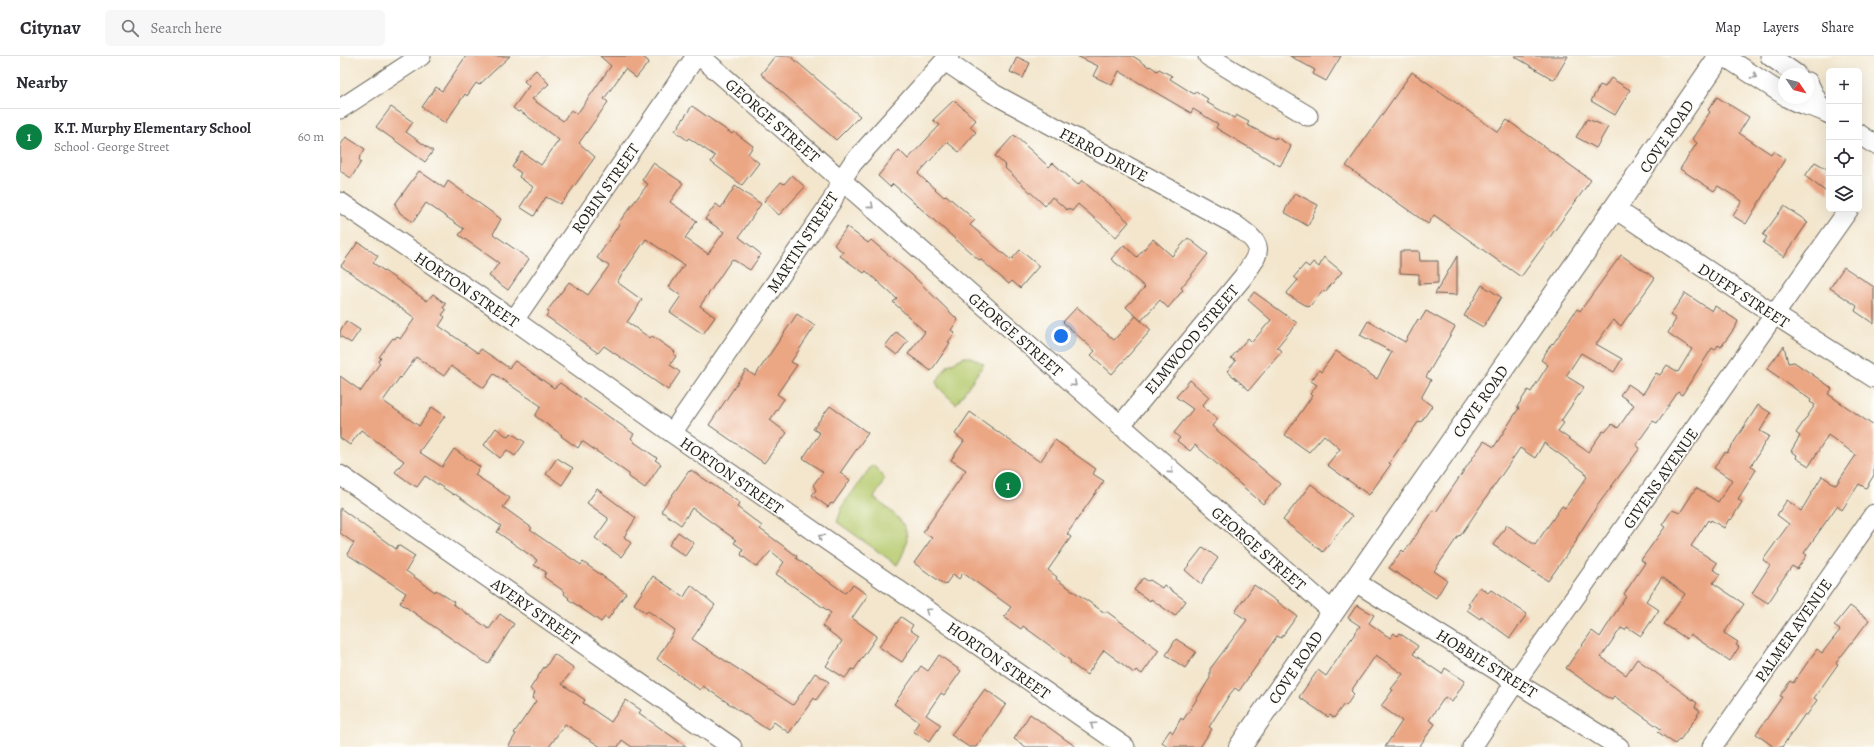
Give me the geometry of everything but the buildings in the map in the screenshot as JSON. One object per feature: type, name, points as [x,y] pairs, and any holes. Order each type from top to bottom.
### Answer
[{"type":"main road","name":"COVE ROAD","points":[[1240,747],[1332,612],[1615,210],[1720,56]]},
{"type":"street","points":[[340,109],[421,56]]},
{"type":"street","name":"ROBIN STREET","points":[[514,320],[696,56]]},
{"type":"street","name":"GEORGE STREET","points":[[700,56],[1332,612]]},
{"type":"street","points":[[1208,56],[1308,116]]},
{"type":"street","points":[[1724,56],[1778,91]]},
{"type":"street","points":[[1770,56],[1787,68]]},
{"type":"street","name":"MARTIN STREET","points":[[672,434],[832,201],[841,181],[852,164],[947,59]]},
{"type":"street","name":"FERRO DRIVE","points":[[947,59],[994,94],[1234,224],[1257,243],[1259,250]]},
{"type":"street","points":[[1814,93],[1825,112]]},
{"type":"street","points":[[1800,104],[1825,112]]},
{"type":"street","points":[[1862,136],[1874,144]]},
{"type":"street","name":"HORTON STREET","points":[[340,202],[514,320],[672,434],[1125,747]]},
{"type":"street","name":"DUFFY STREET","points":[[1615,210],[1874,378]]},
{"type":"street","name":"GIVENS AVENUE","points":[[1472,747],[1516,681],[1847,212]]},
{"type":"street","name":"ELMWOOD STREET","points":[[1120,426],[1243,277],[1253,263],[1259,250]]},
{"type":"street","name":"AVERY STREET","points":[[340,475],[732,747]]},
{"type":"street","name":"PALMER AVENUE","points":[[1712,747],[1874,514]]},
{"type":"street","name":"HOBBIE STREET","points":[[1354,581],[1516,681],[1619,747]]},
{"type":"green space","points":[[964,357],[971,357],[984,364],[956,404],[939,388],[936,382],[948,365]]},
{"type":"green space","points":[[872,465],[878,470],[884,480],[874,498],[899,519],[907,534],[903,553],[897,565],[837,522],[843,505]]},
{"type":"place","name":"K.T. Murphy Elementary School","points":[[1008,485]]}]
